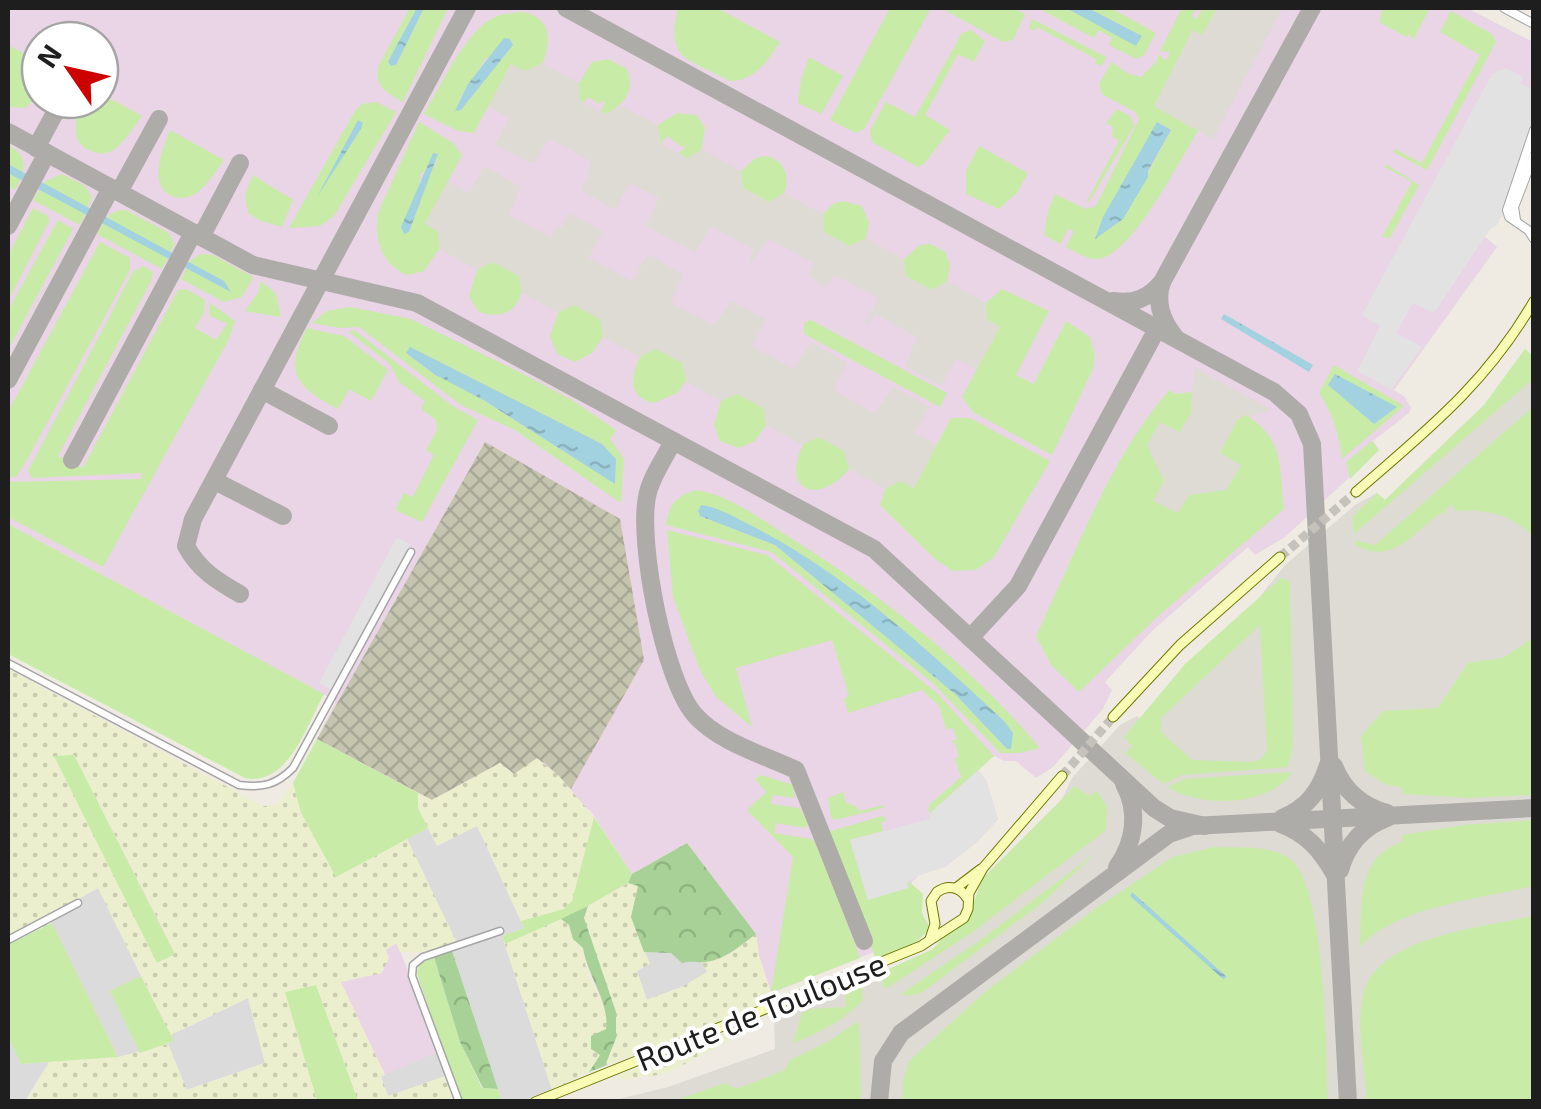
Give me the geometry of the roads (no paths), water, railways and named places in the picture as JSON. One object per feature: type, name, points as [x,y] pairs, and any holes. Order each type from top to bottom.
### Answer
[{"type":"main road","points":[[1356,492],[1474,386],[1504,350],[1533,302]]},
{"type":"main road","points":[[1114,717],[1180,645],[1280,557]]},
{"type":"main road","points":[[934,918],[950,925],[964,918],[967,898],[983,868],[1062,776]]},
{"type":"main road","points":[[929,942],[935,928],[930,907],[934,896],[941,889],[956,888],[983,868]]},
{"type":"main road","points":[[956,888],[967,898]]},
{"type":"main road","name":"Route de Toulouse","points":[[535,1102],[929,942],[950,925]]},
{"type":"street","points":[[1504,8],[1534,24]]},
{"type":"street","points":[[1532,233],[1508,217],[1507,210],[1534,130]]},
{"type":"street","points":[[1518,224],[1514,206],[1534,155]]},
{"type":"street","points":[[8,663],[239,785],[260,788],[280,781],[294,768],[411,552]]},
{"type":"street","points":[[8,940],[78,903]]},
{"type":"street","points":[[460,1102],[412,976],[413,966],[423,957],[500,931]]},
{"type":"water","points":[[417,8],[424,8],[396,65],[391,66],[388,62]]},
{"type":"water","points":[[1066,8],[1088,8],[1142,36],[1136,46]]},
{"type":"water","points":[[504,38],[513,45],[461,110],[455,111],[468,84]]},
{"type":"water","points":[[358,120],[363,123],[361,129],[317,197]]},
{"type":"water","points":[[1157,122],[1171,130],[1148,177],[1123,219],[1095,239],[1103,217]]},
{"type":"water","points":[[433,153],[438,154],[409,232],[404,234],[401,227]]},
{"type":"water","points":[[8,164],[224,281],[231,292],[8,173]]},
{"type":"water","points":[[1224,314],[1313,365],[1309,372],[1221,319]]},
{"type":"water","points":[[410,347],[602,444],[616,459],[615,484],[485,401],[434,374],[406,353]]},
{"type":"water","points":[[1335,374],[1397,407],[1374,424],[1328,385]]},
{"type":"water","points":[[701,505],[726,513],[785,544],[852,589],[1004,721],[1013,733],[1011,749],[955,694],[775,545],[700,516]]},
{"type":"water","points":[[1132,892],[1227,977],[1223,979],[1130,896]]},
{"type":"tunnel","points":[[1280,557],[1356,492]]},
{"type":"tunnel","points":[[1062,776],[1113,717]]}]
